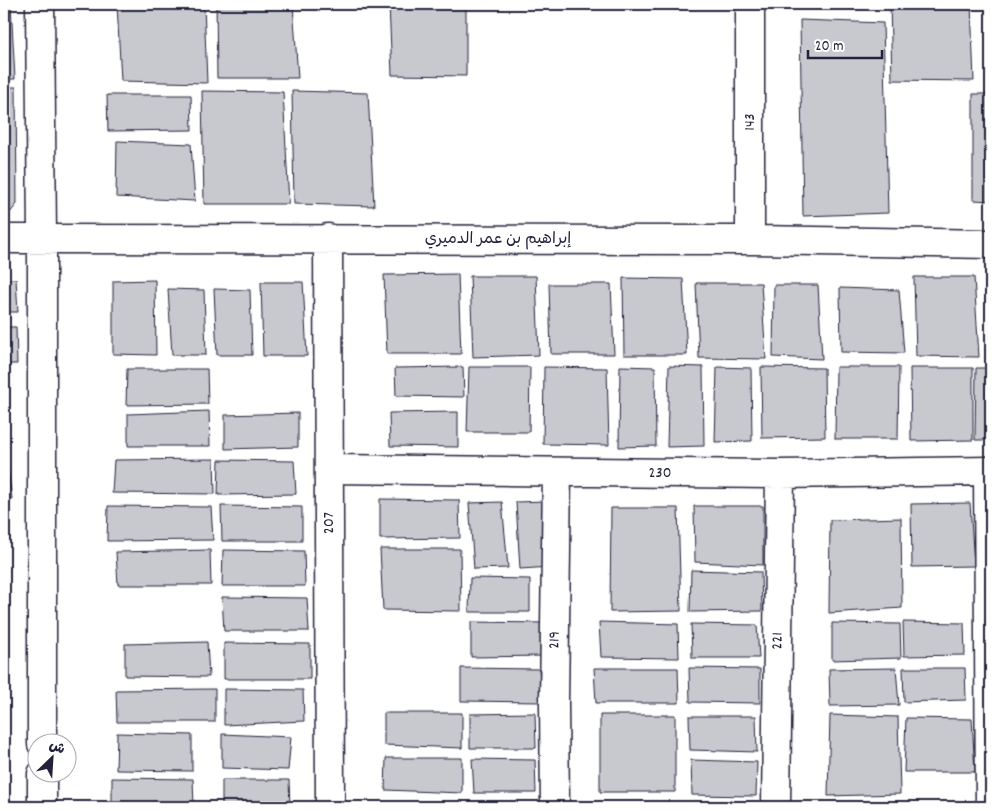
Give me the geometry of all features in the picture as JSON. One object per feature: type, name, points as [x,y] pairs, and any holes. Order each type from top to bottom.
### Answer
[{"type":"street","points":[[40,4],[42,734]]},
{"type":"street","name":"143","points":[[750,4],[750,240]]},
{"type":"street","name":"207","points":[[328,238],[330,807]]},
{"type":"street","name":"إبراهيم بن عمر الدميري","points":[[4,239],[750,240],[991,244]]},
{"type":"street","name":"230","points":[[329,469],[780,474],[990,471]]},
{"type":"street","points":[[990,471],[990,807]]},
{"type":"street","name":"219","points":[[555,807],[554,704],[557,472]]},
{"type":"street","name":"221","points":[[776,807],[780,474]]},
{"type":"street","points":[[42,784],[42,807]]},
{"type":"building","points":[[4,4],[11,4],[15,79],[4,79]]},
{"type":"building","points":[[117,4],[204,4],[207,83],[121,81]]},
{"type":"building","points":[[216,4],[293,4],[298,78],[217,78]]},
{"type":"building","points":[[389,4],[466,4],[466,76],[392,75]]},
{"type":"building","points":[[890,4],[971,4],[974,81],[892,80]]},
{"type":"building","points":[[800,20],[883,23],[888,213],[803,216]]},
{"type":"building","points":[[4,87],[16,87],[17,204],[9,214],[4,214]]},
{"type":"building","points":[[202,91],[283,92],[289,204],[204,204]]},
{"type":"building","points":[[292,91],[368,93],[374,206],[294,204]]},
{"type":"building","points":[[973,94],[991,94],[991,201],[973,200]]},
{"type":"building","points":[[107,95],[191,95],[192,130],[108,131]]},
{"type":"building","points":[[117,141],[191,144],[195,201],[116,197]]},
{"type":"building","points":[[458,274],[461,354],[387,354],[384,275]]},
{"type":"building","points":[[470,276],[536,276],[539,355],[473,357]]},
{"type":"building","points":[[914,277],[974,277],[979,357],[916,356]]},
{"type":"building","points":[[623,278],[683,279],[687,355],[624,355]]},
{"type":"building","points":[[4,279],[16,279],[18,312],[4,312]]},
{"type":"building","points":[[155,280],[156,355],[113,354],[113,281]]},
{"type":"building","points":[[261,282],[303,282],[307,356],[263,356]]},
{"type":"building","points":[[696,283],[761,283],[766,359],[699,358]]},
{"type":"building","points":[[549,284],[611,284],[614,354],[551,354]]},
{"type":"building","points":[[774,285],[818,285],[822,359],[773,357]]},
{"type":"building","points":[[840,288],[899,290],[904,353],[841,352]]},
{"type":"building","points":[[168,289],[204,290],[206,355],[172,355]]},
{"type":"building","points":[[214,289],[250,290],[252,355],[217,355]]},
{"type":"building","points":[[989,303],[991,303],[991,358],[989,358]]},
{"type":"building","points":[[4,327],[16,327],[17,364],[4,364]]},
{"type":"building","points":[[620,366],[655,367],[656,446],[619,447]]},
{"type":"building","points":[[669,366],[703,367],[704,446],[667,447]]},
{"type":"building","points":[[463,367],[464,397],[396,396],[395,368]]},
{"type":"building","points":[[469,367],[530,367],[529,432],[467,432]]},
{"type":"building","points":[[544,367],[607,368],[609,445],[543,444]]},
{"type":"building","points":[[717,367],[751,368],[752,441],[715,442]]},
{"type":"building","points":[[761,367],[824,368],[825,437],[762,438]]},
{"type":"building","points":[[836,367],[899,367],[898,439],[835,439]]},
{"type":"building","points":[[910,368],[973,368],[973,440],[911,441]]},
{"type":"building","points":[[976,368],[991,368],[991,440],[975,440]]},
{"type":"building","points":[[127,369],[207,369],[208,404],[126,405]]},
{"type":"building","points":[[209,411],[210,446],[128,446],[128,414]]},
{"type":"building","points":[[458,412],[458,447],[390,446],[389,413]]},
{"type":"building","points":[[298,413],[298,447],[225,449],[225,415]]},
{"type":"building","points":[[214,459],[215,494],[112,493],[114,460]]},
{"type":"building","points":[[219,460],[294,461],[296,494],[218,495]]},
{"type":"building","points":[[4,461],[7,461],[12,499],[4,498]]},
{"type":"building","points":[[380,499],[459,500],[460,538],[380,539]]},
{"type":"building","points":[[546,501],[551,567],[520,569],[516,502]]},
{"type":"building","points":[[502,502],[508,568],[474,569],[469,503]]},
{"type":"building","points":[[970,503],[974,566],[912,567],[911,504]]},
{"type":"building","points":[[108,506],[211,507],[213,540],[107,541]]},
{"type":"building","points":[[221,506],[302,507],[302,541],[222,541]]},
{"type":"building","points":[[694,506],[763,506],[763,565],[695,562]]},
{"type":"building","points":[[611,508],[678,508],[681,611],[610,612]]},
{"type":"building","points":[[4,509],[7,509],[9,539],[4,539]]},
{"type":"building","points":[[901,518],[902,608],[829,613],[830,520]]},
{"type":"building","points":[[380,549],[460,549],[461,611],[383,610]]},
{"type":"building","points":[[210,550],[211,585],[118,585],[116,552]]},
{"type":"building","points":[[223,550],[304,551],[305,586],[222,586]]},
{"type":"building","points":[[691,570],[761,572],[762,611],[690,612]]},
{"type":"building","points":[[470,578],[530,579],[530,612],[469,612]]},
{"type":"building","points":[[222,597],[307,598],[309,631],[224,631]]},
{"type":"building","points":[[471,622],[544,623],[545,656],[471,657]]},
{"type":"building","points":[[599,622],[678,624],[679,658],[601,657]]},
{"type":"building","points":[[903,622],[964,623],[965,655],[904,656]]},
{"type":"building","points":[[832,623],[900,624],[901,658],[832,660]]},
{"type":"building","points":[[691,624],[757,625],[759,658],[692,658]]},
{"type":"building","points":[[207,642],[209,677],[125,676],[125,644]]},
{"type":"building","points":[[224,643],[310,644],[310,679],[224,679]]},
{"type":"building","points":[[461,668],[539,669],[542,702],[461,701]]},
{"type":"building","points":[[594,668],[678,668],[679,703],[596,703]]},
{"type":"building","points":[[689,668],[760,669],[760,703],[690,702]]},
{"type":"building","points":[[896,668],[899,705],[830,706],[829,669]]},
{"type":"building","points":[[903,668],[965,668],[966,700],[904,702]]},
{"type":"building","points":[[215,689],[215,722],[117,722],[116,690]]},
{"type":"building","points":[[224,689],[303,690],[304,721],[224,725]]},
{"type":"building","points":[[384,713],[462,713],[462,748],[384,745]]},
{"type":"building","points":[[535,713],[536,748],[470,748],[470,714]]},
{"type":"building","points":[[600,715],[675,715],[675,792],[600,792]]},
{"type":"building","points":[[830,715],[898,717],[900,794],[828,796]]},
{"type":"building","points":[[689,716],[756,716],[757,752],[690,750]]},
{"type":"building","points":[[906,718],[972,719],[975,772],[904,772]]},
{"type":"building","points":[[117,733],[192,735],[192,771],[116,770]]},
{"type":"building","points":[[222,734],[291,737],[288,770],[222,768]]},
{"type":"building","points":[[386,758],[462,758],[462,793],[385,790]]},
{"type":"building","points":[[472,759],[535,760],[536,793],[474,793]]},
{"type":"building","points":[[691,760],[757,762],[756,796],[692,795]]},
{"type":"building","points":[[112,778],[193,779],[194,807],[112,807]]},
{"type":"building","points":[[222,780],[289,780],[290,807],[222,807]]},
{"type":"building","points":[[530,804],[530,807],[468,807],[468,805]]},
{"type":"building","points":[[388,805],[462,805],[462,807],[388,807]]},
{"type":"building","points":[[689,805],[758,805],[758,807],[689,807]]},
{"type":"building","points":[[676,806],[676,807],[601,807]]}]
